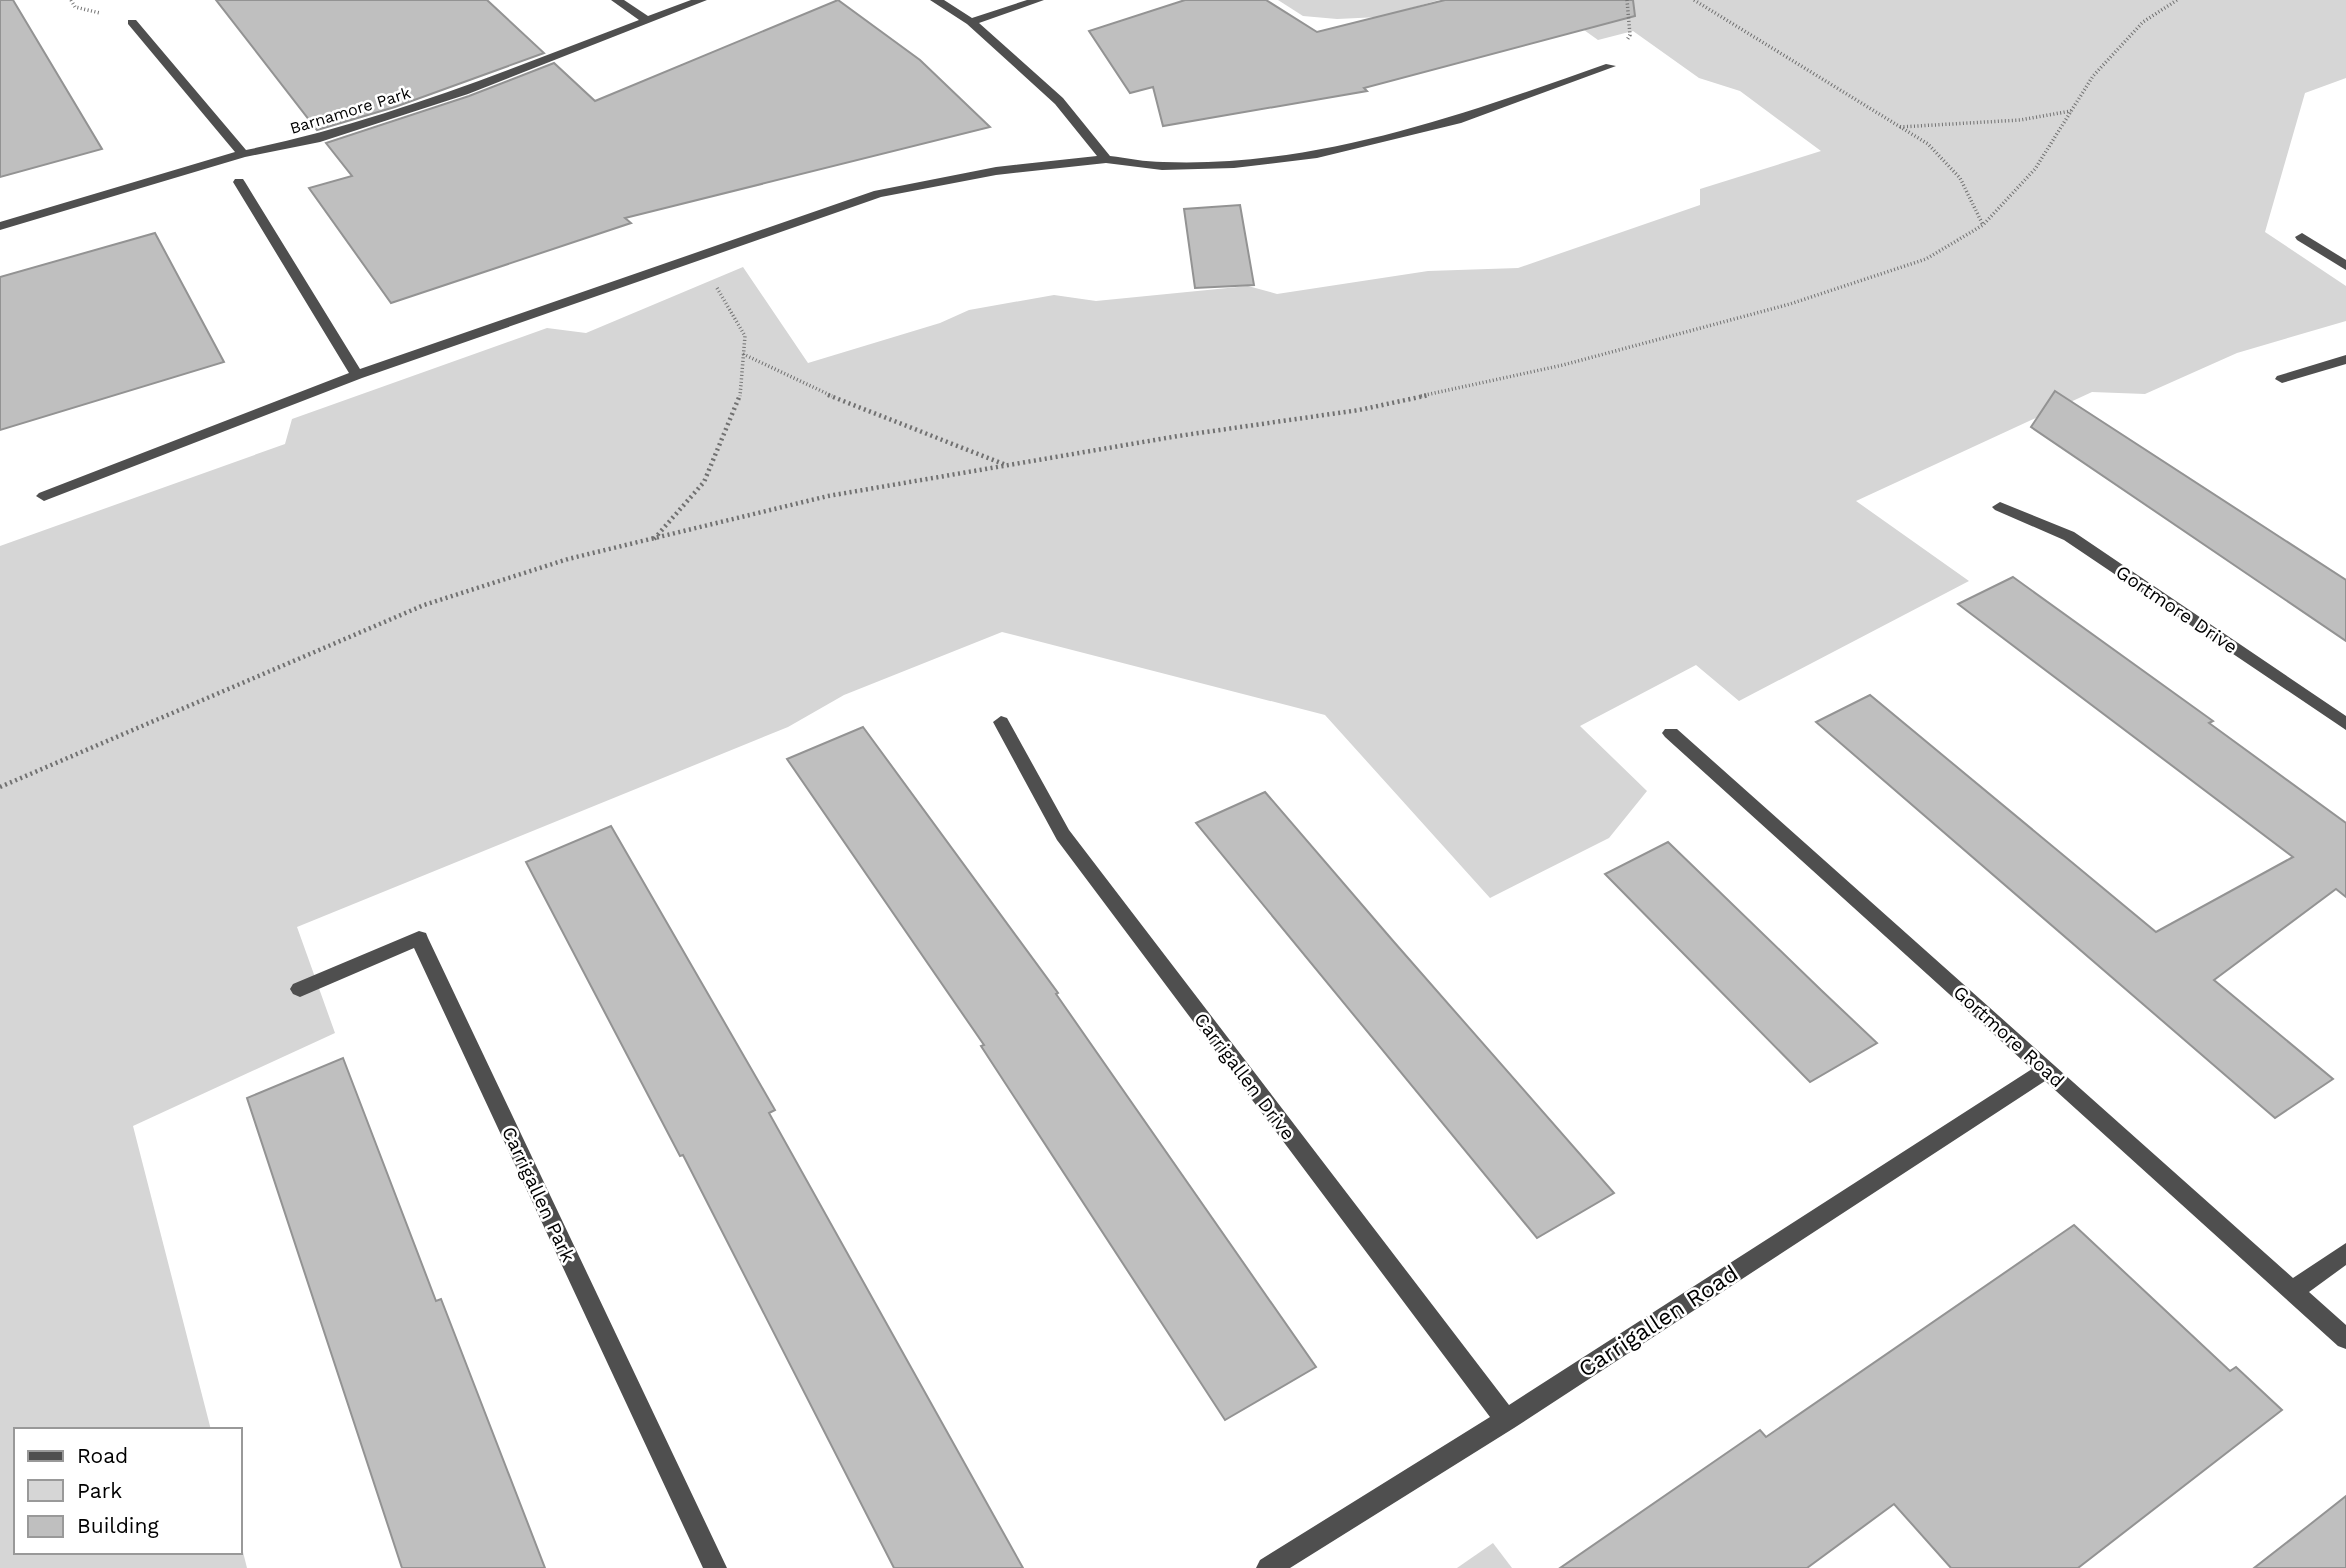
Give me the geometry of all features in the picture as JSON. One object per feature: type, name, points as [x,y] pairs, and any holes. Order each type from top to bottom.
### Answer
[{"type":"street","points":[[617,0],[648,20]]},
{"type":"street","name":"Barnamore Park","points":[[0,226],[243,154],[316,139],[464,91],[701,0]]},
{"type":"street","points":[[936,0],[971,22],[1059,101],[1106,159]]},
{"type":"street","points":[[971,22],[1038,0]]},
{"type":"street","points":[[132,22],[243,154]]},
{"type":"street","points":[[44,496],[357,375],[878,194],[996,171],[1106,159],[1163,166],[1234,164],[1317,155],[1457,120],[1610,66]]},
{"type":"street","points":[[239,182],[357,375]]},
{"type":"street","points":[[2302,237],[2346,266]]},
{"type":"street","points":[[2282,379],[2346,359]]},
{"type":"street","name":"Gortmore Drive","points":[[2000,507],[2069,536],[2346,724]]},
{"type":"street","name":"Carrigallen Drive","points":[[1001,722],[1063,835],[1506,1420]]},
{"type":"street","name":"Gortmore Road","points":[[1671,733],[2346,1339]]},
{"type":"street","name":"Carrigallen Park","points":[[300,989],[419,938],[715,1568]]},
{"type":"street","name":"Carrigallen Road","points":[[1268,1568],[1506,1420],[2046,1070]]},
{"type":"street","points":[[2292,1291],[2346,1253]]},
{"type":"path","points":[[1694,0],[1928,144],[1960,178],[1983,225]]},
{"type":"path","points":[[0,786],[424,605],[568,559],[828,496],[1178,436],[1359,410],[1563,365],[1790,304],[1926,259],[1983,225],[2035,169],[2093,76],[2135,31],[2177,0]]},
{"type":"path","points":[[1899,127],[2020,120],[2071,111]]},
{"type":"path","points":[[653,540],[704,482],[740,401],[745,336],[700,257]]},
{"type":"path","points":[[743,354],[806,386],[1007,466]]},
{"type":"green space","points":[[1278,0],[1439,0],[1379,17],[1337,19],[1303,16]]},
{"type":"green space","points":[[1542,0],[2346,0],[2346,78],[2305,93],[2265,232],[2346,286],[2346,321],[2237,353],[2145,394],[2092,392],[1856,501],[1969,581],[1739,701],[1696,665],[1580,726],[1647,791],[1609,838],[1490,898],[1325,715],[1002,632],[844,695],[788,727],[297,927],[335,1033],[133,1126],[210,1428],[14,1428],[14,1554],[242,1554],[242,1548],[247,1568],[0,1568],[0,546],[285,444],[292,419],[547,328],[586,333],[743,267],[808,363],[940,323],[969,310],[1054,295],[1096,301],[1248,286],[1277,294],[1428,271],[1518,268],[1700,205],[1700,189],[1821,151],[1740,91],[1699,78],[1633,31],[1598,40]]},
{"type":"green space","points":[[1493,1543],[1512,1568],[1457,1568]]},
{"type":"building","points":[[0,0],[13,0],[102,149],[0,177]]},
{"type":"building","points":[[216,0],[487,0],[544,53],[395,107],[317,130]]},
{"type":"building","points":[[838,0],[920,60],[990,127],[625,218],[631,223],[391,303],[309,188],[352,176],[326,143],[469,96],[554,63],[595,101]]},
{"type":"building","points":[[1185,0],[1266,0],[1317,32],[1445,0],[1633,0],[1635,16],[1364,88],[1367,91],[1163,126],[1153,87],[1130,93],[1089,31]]},
{"type":"building","points":[[1240,205],[1254,285],[1195,288],[1184,209]]},
{"type":"building","points":[[155,233],[224,362],[0,430],[0,277]]},
{"type":"building","points":[[2055,391],[2346,580],[2346,641],[2031,427]]},
{"type":"building","points":[[2013,577],[2213,721],[2209,723],[2346,823],[2346,897],[2336,889],[2214,980],[2333,1079],[2275,1118],[1816,722],[1870,695],[2156,932],[2293,857],[1958,604]]},
{"type":"building","points":[[863,727],[1058,993],[1056,994],[1316,1367],[1225,1420],[981,1046],[984,1045],[787,759]]},
{"type":"building","points":[[1265,792],[1614,1193],[1537,1238],[1196,823]]},
{"type":"building","points":[[611,826],[775,1110],[769,1113],[1023,1568],[894,1568],[683,1155],[680,1156],[526,862]]},
{"type":"building","points":[[1668,842],[1877,1043],[1810,1082],[1605,874]]},
{"type":"building","points":[[343,1058],[436,1301],[441,1299],[545,1568],[402,1568],[247,1098]]},
{"type":"building","points":[[2074,1225],[2230,1371],[2236,1367],[2282,1410],[2078,1568],[1951,1568],[1894,1504],[1807,1568],[1560,1568],[1760,1430],[1766,1437]]},
{"type":"building","points":[[2346,1496],[2346,1568],[2254,1568],[2308,1526]]}]
